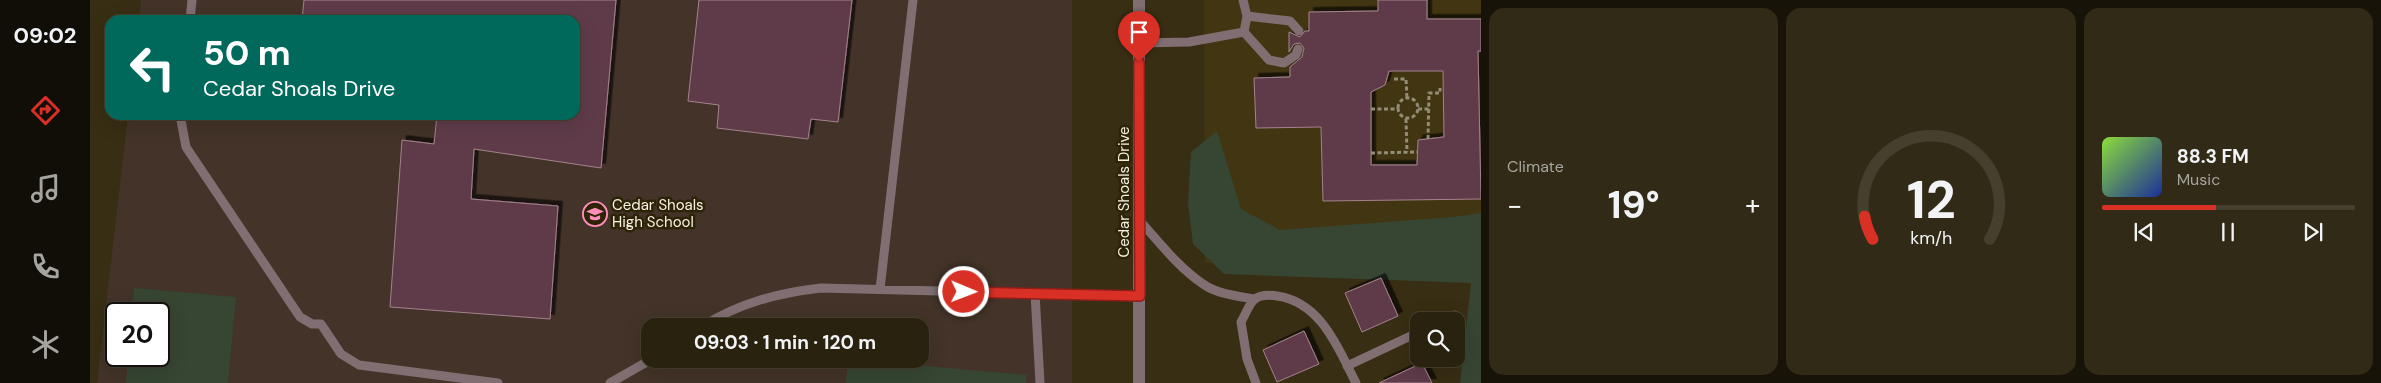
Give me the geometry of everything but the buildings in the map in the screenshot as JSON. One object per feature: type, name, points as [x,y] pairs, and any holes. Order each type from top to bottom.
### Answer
[{"type":"street","name":"Cedar Shoals Drive","points":[[1139,0],[1140,383]]},
{"type":"lane","points":[[190,15],[192,0]]},
{"type":"lane","points":[[880,290],[914,0]]},
{"type":"lane","points":[[1243,0],[1247,16],[1244,32]]},
{"type":"lane","points":[[1247,16],[1290,21],[1299,31]]},
{"type":"lane","points":[[1139,43],[1188,42],[1244,32]]},
{"type":"lane","points":[[1244,32],[1269,60],[1284,63],[1296,55],[1298,49]]},
{"type":"lane","points":[[181,120],[186,146],[300,317],[312,324],[321,324],[341,354],[359,365],[498,383]]},
{"type":"lane","points":[[1140,221],[1173,259],[1203,285],[1217,291],[1254,299],[1266,295],[1285,297],[1306,307],[1326,327],[1356,383]]},
{"type":"lane","points":[[715,318],[746,304],[795,291],[821,288],[1140,296]]},
{"type":"lane","points":[[1035,293],[1040,383]]},
{"type":"lane","points":[[1254,299],[1241,322],[1247,359],[1256,383]]},
{"type":"lane","points":[[1347,366],[1410,336]]},
{"type":"lane","points":[[610,383],[641,365]]},
{"type":"path","points":[[1394,79],[1406,79],[1408,98]]},
{"type":"path","points":[[1428,139],[1429,93],[1440,93],[1440,88]]},
{"type":"path","points":[[1408,98],[1414,100],[1418,108],[1416,115],[1406,119],[1400,116],[1398,109],[1399,103],[1408,98]]},
{"type":"path","points":[[1418,108],[1428,109]]},
{"type":"path","points":[[1371,109],[1398,109]]},
{"type":"path","points":[[1406,119],[1407,152]]},
{"type":"path","points":[[1371,153],[1417,152]]},
{"type":"shaded area","name":"Cedar Shoals High School","points":[[141,0],[1072,0],[1072,383],[97,383],[105,314],[105,367],[170,367],[170,302],[106,302],[127,120],[580,120],[580,15],[140,15]]},
{"type":"shaded area","points":[[1204,0],[1481,0],[1481,263],[1205,263]]},
{"type":"green space","points":[[1217,131],[1241,209],[1280,230],[1453,217],[1481,213],[1481,383],[1460,383],[1462,367],[1465,367],[1465,338],[1471,283],[1224,274],[1193,244],[1188,203],[1191,152]]},
{"type":"green space","points":[[134,288],[236,297],[228,383],[126,383],[127,367],[170,367],[170,302],[133,302]]},
{"type":"green space","points":[[929,366],[1027,375],[1026,383],[846,383],[847,368],[929,368]]},
{"type":"place","name":"Cedar Shoals High School","points":[[595,214]]},
{"type":"route","points":[[964,292],[1140,296],[1139,62]]}]
